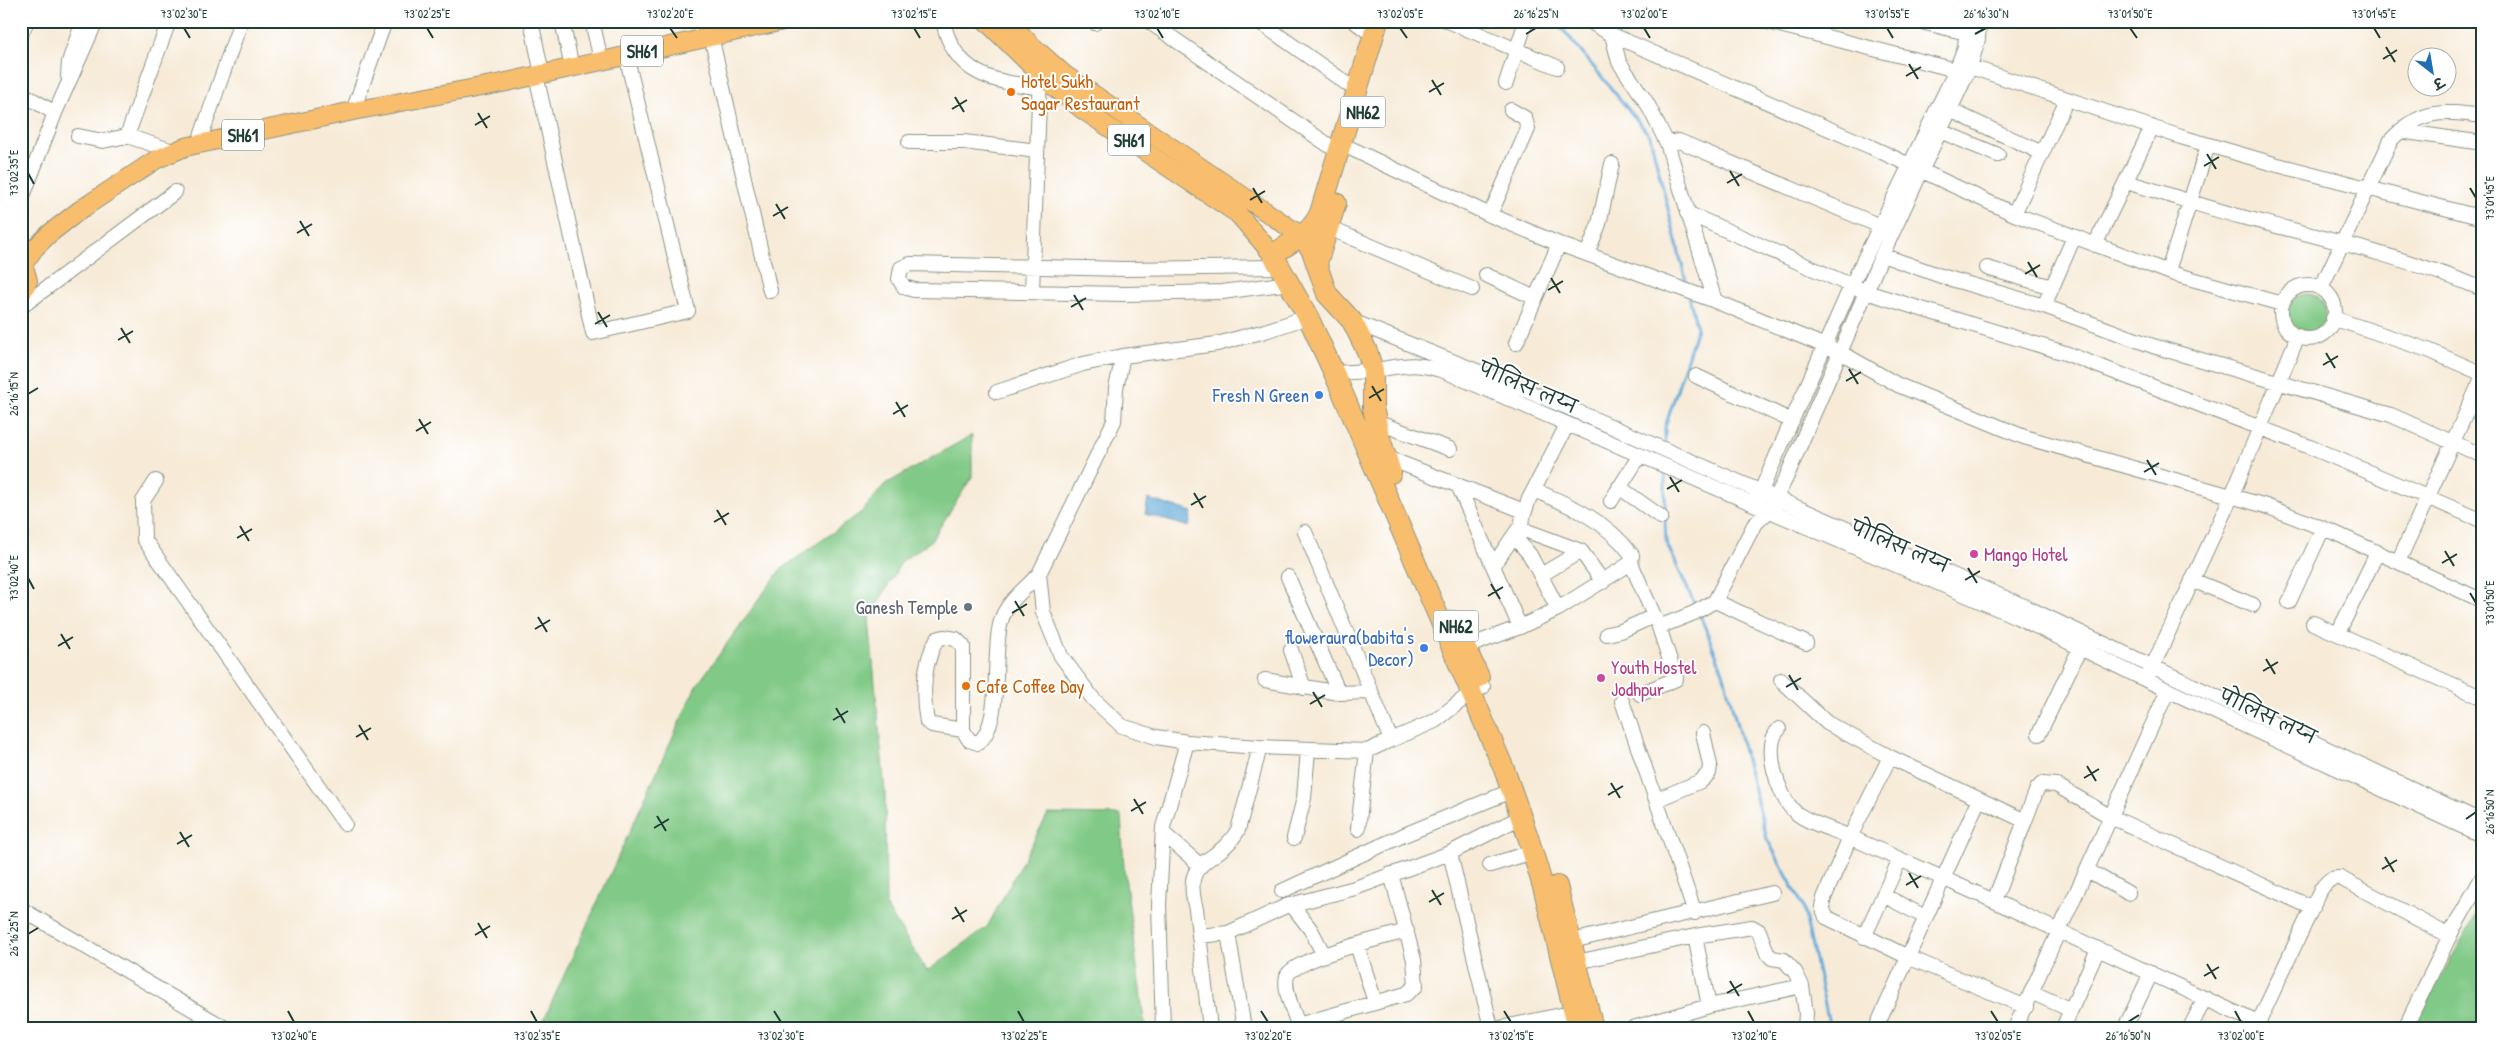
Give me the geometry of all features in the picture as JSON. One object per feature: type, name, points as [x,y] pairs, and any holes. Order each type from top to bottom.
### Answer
[{"type":"highway","name":"NH62","points":[[1389,21],[1346,151],[1320,213],[1281,268],[1308,317],[1334,372],[1477,690],[1512,753],[1533,811],[1572,941],[1593,1028]]},
{"type":"highway","name":"NH62","points":[[1316,263],[1328,228],[1346,151],[1356,90],[1376,29]]},
{"type":"highway","name":"NH62","points":[[1303,237],[1316,263],[1327,294],[1352,321],[1367,351],[1373,370],[1376,422],[1385,457],[1466,647],[1477,690],[1533,852],[1577,1020]]},
{"type":"main road","name":"SH61","points":[[21,295],[28,281],[22,266],[34,249],[49,234],[124,180],[172,151],[353,111],[572,68],[626,54],[711,36],[727,27],[783,21]]},
{"type":"main road","name":"SH61","points":[[986,21],[1039,81],[1216,197],[1238,214],[1281,268]]},
{"type":"main road","name":"SH61","points":[[1009,21],[1031,46],[1078,85],[1303,237]]},
{"type":"street","points":[[21,34],[27,21]]},
{"type":"street","points":[[66,87],[69,62],[83,21]]},
{"type":"street","points":[[21,201],[66,87],[96,21]]},
{"type":"street","points":[[127,136],[169,21]]},
{"type":"street","points":[[198,144],[241,21]]},
{"type":"street","points":[[353,111],[385,21]]},
{"type":"street","points":[[531,21],[539,75],[593,333],[688,311],[626,54]]},
{"type":"street","points":[[562,21],[572,68]]},
{"type":"street","points":[[592,21],[601,60]]},
{"type":"street","points":[[943,21],[954,51],[982,75],[1000,83],[1039,81],[1032,291]]},
{"type":"street","points":[[1148,21],[1346,151],[1490,215],[1559,244],[1674,286],[1840,352],[1898,385],[2024,437],[2232,495],[2323,528],[2483,601]]},
{"type":"street","points":[[1258,21],[1356,90]]},
{"type":"street","points":[[1354,21],[1376,29]]},
{"type":"street","points":[[1448,21],[1477,27],[1516,50],[1557,67]]},
{"type":"street","points":[[1506,83],[1526,21]]},
{"type":"street","points":[[1589,21],[1612,35],[2014,214],[2168,271],[2282,304]]},
{"type":"street","points":[[1764,21],[1962,66],[2067,98],[2208,145],[2483,218]]},
{"type":"street","points":[[1607,634],[1694,613],[1713,602],[1754,525],[1769,511],[1776,498],[1882,255],[1950,110],[1962,66],[1967,27],[1918,21]]},
{"type":"street","points":[[1754,525],[1755,505],[1851,286],[1909,166],[1978,39],[1979,21]]},
{"type":"street","points":[[1612,35],[1619,62],[1647,103],[1666,143],[1710,300]]},
{"type":"street","points":[[711,36],[770,291]]},
{"type":"street","points":[[21,93],[56,113]]},
{"type":"street","points":[[2014,214],[2067,98]]},
{"type":"street","points":[[1490,215],[1528,129],[1524,118],[1512,110]]},
{"type":"street","points":[[1950,110],[2042,152]]},
{"type":"street","points":[[2321,288],[2391,140],[2407,124],[2424,116],[2448,112],[2483,116]]},
{"type":"street","points":[[2095,245],[2152,127]]},
{"type":"street","points":[[1940,131],[1998,155]]},
{"type":"street","points":[[2400,131],[2483,143]]},
{"type":"street","points":[[78,136],[102,141],[127,136],[172,151]]},
{"type":"street","points":[[1666,143],[1679,141],[1880,226]]},
{"type":"street","points":[[909,142],[964,142],[1037,151]]},
{"type":"street","points":[[2168,271],[2208,145]]},
{"type":"street","points":[[1587,254],[1599,224],[1612,164]]},
{"type":"street","points":[[2126,182],[2191,202],[2343,242],[2448,275],[2483,289]]},
{"type":"street","points":[[21,307],[175,192]]},
{"type":"street","points":[[1687,213],[1866,292],[2065,353],[2260,428],[2483,521]]},
{"type":"street","points":[[1328,228],[1472,289]]},
{"type":"street","points":[[2044,306],[2074,237]]},
{"type":"street","points":[[1516,343],[1559,244]]},
{"type":"street","points":[[1882,255],[1941,276],[2044,306],[2153,346],[2391,415],[2483,456]]},
{"type":"street","points":[[910,264],[1125,269],[1281,268],[1222,292],[1126,294],[914,290],[904,287],[899,279],[900,268],[910,264]]},
{"type":"street","points":[[1987,268],[2052,287]]},
{"type":"street","points":[[1486,275],[1535,298]]},
{"type":"street","points":[[2303,285],[2321,288],[2332,299],[2335,310],[2333,318],[2323,334],[2311,339],[2290,333],[2283,325],[2280,315],[2282,304],[2291,290],[2303,285]]},
{"type":"street","points":[[997,392],[1083,364],[1124,356],[1216,344],[1265,332],[1308,317]]},
{"type":"street","points":[[2333,318],[2428,350],[2483,375],[2398,562]]},
{"type":"street","points":[[1352,321],[1688,458],[2026,607],[2483,822]]},
{"type":"street","points":[[2146,680],[2232,495],[2281,382],[2298,336]]},
{"type":"street","points":[[963,730],[932,725],[928,722],[923,702],[930,652],[937,639],[944,637],[956,639],[962,646],[963,730],[969,740],[974,744],[978,743],[988,733],[997,675],[1003,616],[1009,606],[1040,574],[1114,421],[1116,388],[1124,356]]},
{"type":"street","name":"पोलिस लय्न","points":[[1334,372],[1424,364],[2017,617],[2146,680],[2483,836]]},
{"type":"street","points":[[1696,376],[1792,421]]},
{"type":"street","points":[[1376,422],[1450,449]]},
{"type":"street","points":[[1493,566],[1516,532],[1534,490],[1567,425]]},
{"type":"street","points":[[1611,501],[1643,456]]},
{"type":"street","points":[[1385,457],[1524,511]]},
{"type":"street","points":[[156,481],[144,501],[144,539],[344,824]]},
{"type":"street","points":[[1458,485],[1520,627]]},
{"type":"street","points":[[1620,487],[1660,517]]},
{"type":"street","points":[[1534,490],[1570,506],[1609,529],[1632,555],[1630,563],[1656,621],[1676,679],[1640,694]]},
{"type":"street","points":[[2289,602],[2323,528]]},
{"type":"street","points":[[1305,532],[1391,740]]},
{"type":"street","points":[[1516,532],[1581,552],[1603,582]]},
{"type":"street","points":[[1516,532],[1558,609]]},
{"type":"street","points":[[1541,575],[1581,552]]},
{"type":"street","points":[[2338,633],[2377,553]]},
{"type":"street","points":[[1466,647],[1520,627],[1558,609],[1630,563]]},
{"type":"street","points":[[1040,574],[1044,612],[1052,637],[1061,656],[1094,700],[1122,726],[1156,737],[1187,742],[1260,747],[1367,751],[1435,721],[1477,690]]},
{"type":"street","points":[[1288,577],[1339,693]]},
{"type":"street","points":[[2192,580],[2254,605]]},
{"type":"street","points":[[1713,602],[1806,643]]},
{"type":"street","points":[[2313,623],[2483,698]]},
{"type":"street","points":[[2039,734],[2080,648]]},
{"type":"street","points":[[1291,650],[1304,688]]},
{"type":"street","points":[[1265,680],[1339,693],[1370,692]]},
{"type":"street","points":[[1781,680],[1827,723],[1890,757],[2024,821]]},
{"type":"street","points":[[2015,1028],[2168,690]]},
{"type":"street","points":[[1622,701],[1695,913]]},
{"type":"street","points":[[1779,729],[1771,740],[1771,751],[1781,791],[1787,802],[1800,815],[2151,973],[2257,1025],[2312,908],[2328,881],[2334,877],[2340,878],[2444,933],[2452,929],[2456,924]]},
{"type":"street","points":[[1656,800],[1701,781],[1709,773],[1710,765],[1703,733]]},
{"type":"street","points":[[1163,1028],[1159,905],[1163,833],[1187,742]]},
{"type":"street","points":[[1210,1028],[1199,936],[1191,891],[1192,878],[1201,866],[1232,840],[1238,830],[1260,747]]},
{"type":"street","points":[[1294,838],[1304,798],[1308,750]]},
{"type":"street","points":[[1358,830],[1367,751]]},
{"type":"street","points":[[1890,757],[1850,837],[1822,906],[1826,917],[1908,957],[2026,1006]]},
{"type":"street","points":[[1994,901],[2037,789],[2042,784],[2048,783],[2111,817],[2312,908]]},
{"type":"street","points":[[1282,890],[1404,835],[1511,791]]},
{"type":"street","points":[[1876,1028],[1979,799]]},
{"type":"street","points":[[1199,936],[1228,933],[1291,904],[1355,888],[1450,853],[1521,818]]},
{"type":"street","points":[[1163,833],[1201,866]]},
{"type":"street","points":[[1490,864],[1533,852]]},
{"type":"street","points":[[1450,853],[1491,1028]]},
{"type":"street","points":[[1864,937],[1900,859]]},
{"type":"street","points":[[2087,870],[2128,893]]},
{"type":"street","points":[[1391,874],[1408,931],[1414,960],[1416,986],[1406,994],[1298,1026],[1287,985],[1288,974],[1293,968],[1324,955],[1408,931]]},
{"type":"street","points":[[2404,1028],[2456,924],[2483,876]]},
{"type":"street","points":[[1572,941],[1772,893]]},
{"type":"street","points":[[1883,895],[1925,917]]},
{"type":"street","points":[[1291,904],[1311,930],[1324,955]]},
{"type":"street","points":[[21,910],[224,1028]]},
{"type":"street","points":[[1577,962],[1695,936],[1752,927],[1759,931],[1767,953],[1772,958],[1784,960],[1796,972],[1802,986],[1806,1012],[1804,1028]]},
{"type":"street","points":[[1228,933],[1244,1028]]},
{"type":"street","points":[[1695,936],[1709,1006]]},
{"type":"street","points":[[1357,945],[1375,1002]]},
{"type":"street","points":[[2064,1028],[2098,949]]},
{"type":"street","points":[[2126,1028],[2151,973]]},
{"type":"street","points":[[1632,1028],[1709,1006],[1802,986]]},
{"type":"street","points":[[2031,992],[2071,1010]]},
{"type":"street","points":[[2190,1028],[2205,998]]},
{"type":"street","points":[[1500,1028],[1577,1020]]},
{"type":"green space","points":[[2307,294],[2321,299],[2326,313],[2321,327],[2307,332],[2293,327],[2288,313],[2293,299]]},
{"type":"green space","points":[[972,435],[972,477],[931,541],[902,561],[869,619],[885,792],[886,906],[927,971],[987,927],[1048,814],[1121,815],[1124,868],[1145,1028],[540,1028],[695,688],[780,570],[863,511],[884,485]]},
{"type":"green space","points":[[2483,902],[2483,1028],[2412,1028]]},
{"type":"water","points":[[1148,499],[1192,512],[1189,527],[1145,514]]},
{"type":"waterway","points":[[1556,21],[1650,136],[1687,285]]},
{"type":"waterway","points":[[1665,446],[1665,427],[1697,328],[1689,296]]},
{"type":"waterway","points":[[1665,470],[1665,514]]},
{"type":"waterway","points":[[1665,520],[1666,542],[1696,607]]},
{"type":"waterway","points":[[1700,615],[1723,672],[1767,839],[1803,906],[1830,1028]]},
{"type":"place","name":"Hotel Sukh Sagar Restaurant","points":[[1011,92]]},
{"type":"place","name":"Fresh N Green","points":[[1319,395]]},
{"type":"place","name":"Mango Hotel","points":[[1974,554]]},
{"type":"place","name":"Ganesh Temple","points":[[968,607]]},
{"type":"place","name":"floweraura(babita's Decor)","points":[[1424,648]]},
{"type":"place","name":"Youth Hostel Jodhpur","points":[[1601,678]]},
{"type":"place","name":"Cafe Coffee Day","points":[[966,686]]}]
